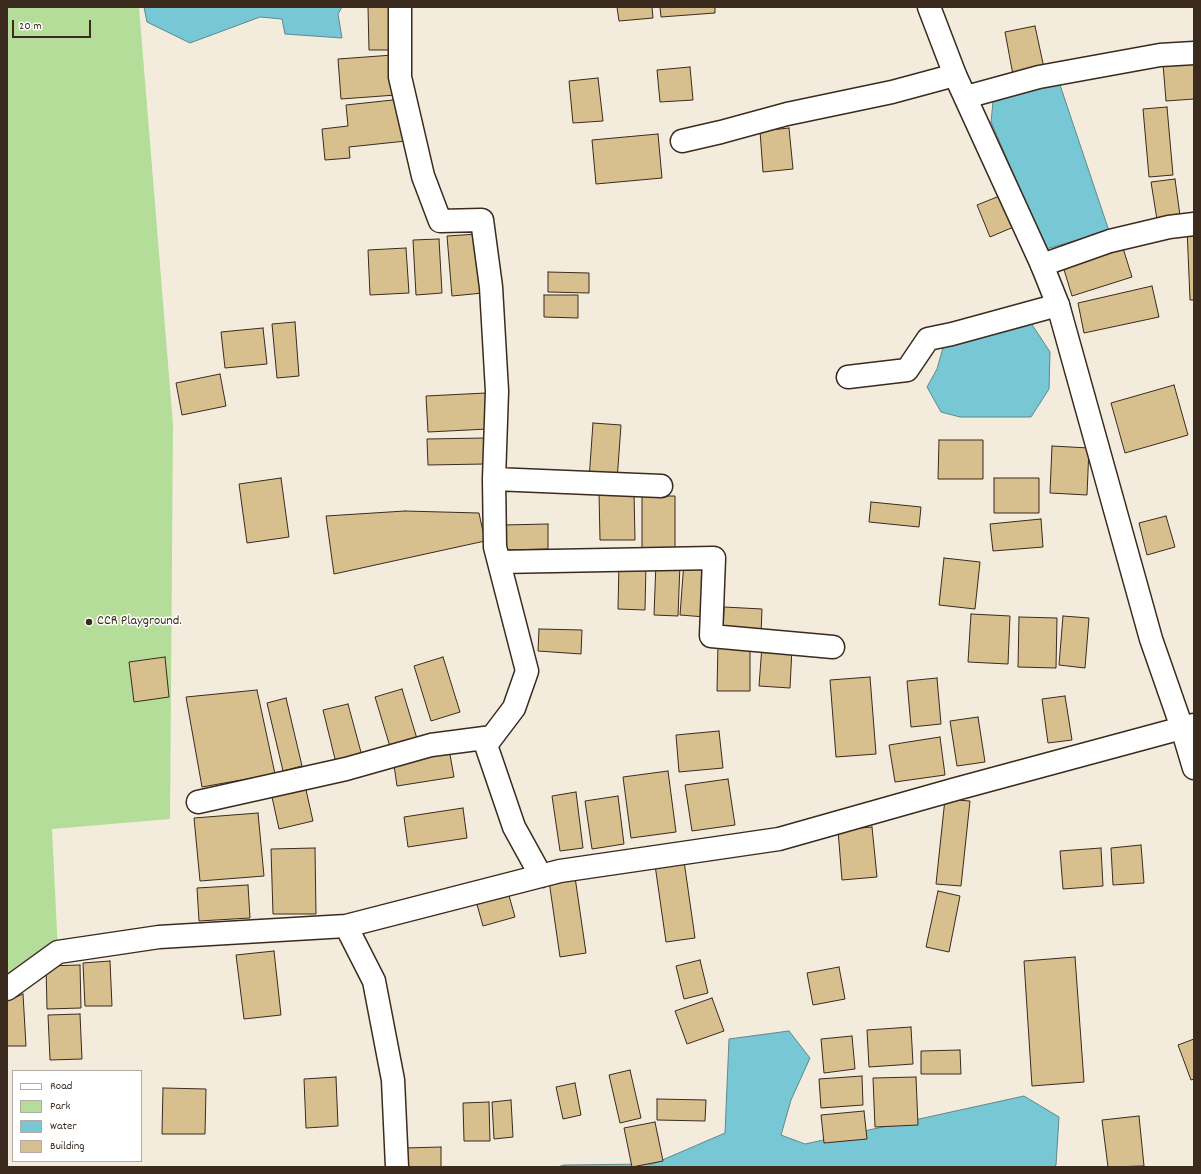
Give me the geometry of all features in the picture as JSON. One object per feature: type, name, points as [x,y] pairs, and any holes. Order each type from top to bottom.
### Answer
[{"type":"street","points":[[400,7],[400,77],[423,176],[440,221],[482,220],[491,287],[497,391],[494,479],[495,548],[527,671],[514,708],[486,745],[514,827],[541,876]]},
{"type":"street","points":[[928,7],[956,75],[1042,265],[1058,305],[1151,639],[1188,726],[1194,768]]},
{"type":"street","points":[[966,97],[1039,77],[1160,55],[1194,53]]},
{"type":"street","points":[[682,141],[787,114],[892,92],[956,75]]},
{"type":"street","points":[[1042,265],[1110,241],[1194,224]]},
{"type":"street","points":[[848,377],[907,370],[928,339],[952,334],[1058,305]]},
{"type":"street","points":[[494,479],[660,486]]},
{"type":"street","points":[[499,562],[714,558],[711,636],[834,647]]},
{"type":"street","points":[[7,989],[58,952],[159,937],[346,926],[560,871],[779,839],[1188,726]]},
{"type":"street","points":[[198,802],[346,769],[431,745],[492,737]]},
{"type":"street","points":[[346,926],[374,981],[392,1080],[397,1167]]},
{"type":"green space","name":"CCR Playground.","points":[[7,7],[139,7],[173,425],[170,819],[52,829],[58,952],[7,989]]},
{"type":"water","points":[[144,7],[342,7],[338,14],[342,38],[285,34],[282,19],[260,17],[190,43],[147,22]]},
{"type":"water","points":[[1057,76],[1109,231],[1046,249],[991,122],[993,102]]},
{"type":"water","points":[[1027,317],[1050,352],[1049,389],[1031,417],[960,417],[941,412],[927,387],[937,369],[946,337]]},
{"type":"water","points":[[789,1031],[810,1058],[791,1100],[781,1135],[805,1144],[1024,1096],[1059,1117],[1056,1165],[1054,1167],[557,1167],[564,1165],[653,1164],[725,1133],[729,1039]]},
{"type":"building","points":[[368,7],[393,7],[394,50],[369,50]]},
{"type":"building","points":[[617,7],[652,7],[653,18],[619,21]]},
{"type":"building","points":[[660,7],[715,7],[715,13],[661,17]]},
{"type":"building","points":[[1035,26],[1044,68],[1013,75],[1005,32]]},
{"type":"building","points":[[393,55],[396,95],[341,99],[338,59]]},
{"type":"building","points":[[1194,61],[1194,99],[1166,101],[1163,64]]},
{"type":"building","points":[[690,67],[693,100],[660,102],[657,70]]},
{"type":"building","points":[[598,78],[603,121],[573,123],[569,81]]},
{"type":"building","points":[[402,99],[406,141],[349,147],[350,158],[325,160],[322,129],[348,126],[346,105]]},
{"type":"building","points":[[1167,107],[1173,175],[1149,177],[1143,109]]},
{"type":"building","points":[[789,128],[793,169],[763,172],[760,131]]},
{"type":"building","points":[[658,134],[662,178],[596,184],[592,140]]},
{"type":"building","points":[[1175,179],[1181,223],[1158,226],[1151,182]]},
{"type":"building","points":[[1002,195],[1016,226],[990,237],[977,205]]},
{"type":"building","points":[[1194,227],[1194,300],[1190,300],[1187,228]]},
{"type":"building","points":[[478,234],[483,293],[452,296],[447,236]]},
{"type":"building","points":[[439,239],[442,293],[416,295],[413,240]]},
{"type":"building","points":[[1122,245],[1132,277],[1072,296],[1062,263]]},
{"type":"building","points":[[406,248],[409,293],[370,295],[368,250]]},
{"type":"building","points":[[548,272],[589,273],[589,293],[548,292]]},
{"type":"building","points":[[1152,286],[1159,317],[1084,333],[1078,303]]},
{"type":"building","points":[[544,295],[578,295],[578,318],[544,317]]},
{"type":"building","points":[[295,322],[299,376],[277,378],[272,324]]},
{"type":"building","points":[[263,328],[267,364],[225,368],[221,332]]},
{"type":"building","points":[[220,374],[226,406],[182,415],[176,383]]},
{"type":"building","points":[[1174,385],[1188,435],[1125,453],[1111,403]]},
{"type":"building","points":[[486,393],[488,429],[428,432],[426,396]]},
{"type":"building","points":[[593,423],[621,425],[617,481],[589,479]]},
{"type":"building","points":[[485,438],[485,464],[428,465],[427,439]]},
{"type":"building","points":[[939,440],[983,440],[983,479],[938,479]]},
{"type":"building","points":[[1052,446],[1089,448],[1087,495],[1050,493]]},
{"type":"building","points":[[281,478],[289,537],[247,543],[239,484]]},
{"type":"building","points":[[994,478],[1039,478],[1039,513],[994,513]]},
{"type":"building","points":[[599,492],[634,492],[635,540],[600,540]]},
{"type":"building","points":[[642,496],[675,496],[675,548],[642,548]]},
{"type":"building","points":[[871,502],[921,507],[919,527],[869,522]]},
{"type":"building","points":[[405,511],[479,513],[485,541],[334,574],[326,516]]},
{"type":"building","points":[[1166,516],[1175,547],[1147,555],[1139,523]]},
{"type":"building","points":[[1041,519],[1043,547],[993,551],[990,524]]},
{"type":"building","points":[[548,524],[548,549],[504,550],[503,525]]},
{"type":"building","points":[[944,558],[980,562],[975,609],[939,605]]},
{"type":"building","points":[[684,562],[710,565],[705,617],[680,615]]},
{"type":"building","points":[[619,563],[646,564],[645,610],[618,609]]},
{"type":"building","points":[[656,563],[680,564],[678,616],[654,615]]},
{"type":"building","points":[[724,607],[762,609],[761,634],[723,632]]},
{"type":"building","points":[[971,614],[1010,616],[1008,664],[968,662]]},
{"type":"building","points":[[1063,616],[1089,618],[1085,668],[1059,665]]},
{"type":"building","points":[[1019,617],[1057,618],[1056,668],[1018,667]]},
{"type":"building","points":[[539,629],[582,630],[581,654],[538,651]]},
{"type":"building","points":[[718,644],[750,644],[750,691],[717,691]]},
{"type":"building","points":[[762,646],[792,648],[790,688],[759,686]]},
{"type":"building","points":[[165,657],[169,697],[134,702],[129,662]]},
{"type":"building","points":[[443,657],[460,712],[431,721],[414,666]]},
{"type":"building","points":[[870,677],[876,754],[836,757],[830,680]]},
{"type":"building","points":[[937,678],[941,724],[911,727],[907,681]]},
{"type":"building","points":[[402,689],[418,742],[391,750],[375,697]]},
{"type":"building","points":[[257,690],[275,774],[202,787],[186,697]]},
{"type":"building","points":[[1065,696],[1072,740],[1048,743],[1042,699]]},
{"type":"building","points":[[286,698],[302,766],[283,771],[267,703]]},
{"type":"building","points":[[348,704],[362,756],[336,763],[323,710]]},
{"type":"building","points":[[978,717],[985,762],[957,766],[950,721]]},
{"type":"building","points":[[719,731],[723,768],[679,772],[676,735]]},
{"type":"building","points":[[940,737],[945,775],[895,782],[889,745]]},
{"type":"building","points":[[449,749],[454,777],[397,786],[393,758]]},
{"type":"building","points":[[668,771],[676,832],[631,838],[623,777]]},
{"type":"building","points":[[728,779],[735,825],[692,831],[685,785]]},
{"type":"building","points":[[304,781],[313,821],[279,829],[270,788]]},
{"type":"building","points":[[576,792],[583,848],[560,851],[552,796]]},
{"type":"building","points":[[618,796],[624,844],[592,849],[585,801]]},
{"type":"building","points":[[945,799],[970,801],[961,886],[936,884]]},
{"type":"building","points":[[463,808],[467,838],[408,847],[404,817]]},
{"type":"building","points":[[258,813],[264,876],[200,881],[194,818]]},
{"type":"building","points":[[872,827],[877,877],[842,880],[838,830]]},
{"type":"building","points":[[1141,845],[1144,883],[1113,885],[1111,848]]},
{"type":"building","points":[[315,848],[316,914],[273,914],[271,849]]},
{"type":"building","points":[[1101,848],[1103,886],[1063,889],[1060,851]]},
{"type":"building","points":[[684,861],[695,938],[666,942],[655,865]]},
{"type":"building","points":[[575,877],[586,953],[560,957],[549,881]]},
{"type":"building","points":[[248,885],[250,918],[199,921],[197,888]]},
{"type":"building","points":[[938,891],[960,896],[949,952],[926,947]]},
{"type":"building","points":[[508,892],[515,917],[483,926],[476,901]]},
{"type":"building","points":[[274,951],[281,1015],[244,1019],[236,955]]},
{"type":"building","points":[[1075,957],[1084,1082],[1032,1086],[1024,961]]},
{"type":"building","points":[[700,960],[708,993],[684,999],[676,966]]},
{"type":"building","points":[[110,961],[112,1006],[85,1006],[83,963]]},
{"type":"building","points":[[80,965],[81,1008],[47,1009],[46,966]]},
{"type":"building","points":[[839,967],[845,999],[813,1005],[807,973]]},
{"type":"building","points":[[23,994],[26,1046],[7,1046],[7,1001]]},
{"type":"building","points":[[712,998],[724,1031],[687,1044],[675,1011]]},
{"type":"building","points":[[80,1014],[82,1059],[50,1060],[48,1015]]},
{"type":"building","points":[[911,1027],[913,1064],[869,1067],[867,1030]]},
{"type":"building","points":[[852,1036],[855,1069],[824,1073],[821,1039]]},
{"type":"building","points":[[1194,1039],[1194,1079],[1191,1080],[1178,1045]]},
{"type":"building","points":[[960,1050],[961,1074],[921,1074],[921,1051]]},
{"type":"building","points":[[630,1070],[641,1118],[620,1123],[609,1075]]},
{"type":"building","points":[[862,1076],[863,1105],[821,1108],[819,1079]]},
{"type":"building","points":[[336,1077],[338,1126],[306,1128],[304,1079]]},
{"type":"building","points":[[916,1077],[918,1125],[875,1127],[873,1078]]},
{"type":"building","points":[[575,1083],[581,1115],[563,1119],[556,1087]]},
{"type":"building","points":[[163,1088],[206,1089],[205,1134],[162,1134]]},
{"type":"building","points":[[657,1099],[706,1100],[705,1121],[657,1120]]},
{"type":"building","points":[[511,1100],[513,1137],[494,1139],[492,1102]]},
{"type":"building","points":[[489,1102],[490,1141],[464,1141],[463,1103]]},
{"type":"building","points":[[864,1111],[867,1139],[824,1143],[821,1115]]},
{"type":"building","points":[[1139,1116],[1144,1166],[1108,1167],[1102,1120]]},
{"type":"building","points":[[655,1122],[663,1161],[632,1167],[624,1128]]},
{"type":"building","points":[[441,1147],[441,1167],[405,1167],[405,1148]]},
{"type":"place","name":"CCR Playground.","points":[[89,622]]}]
